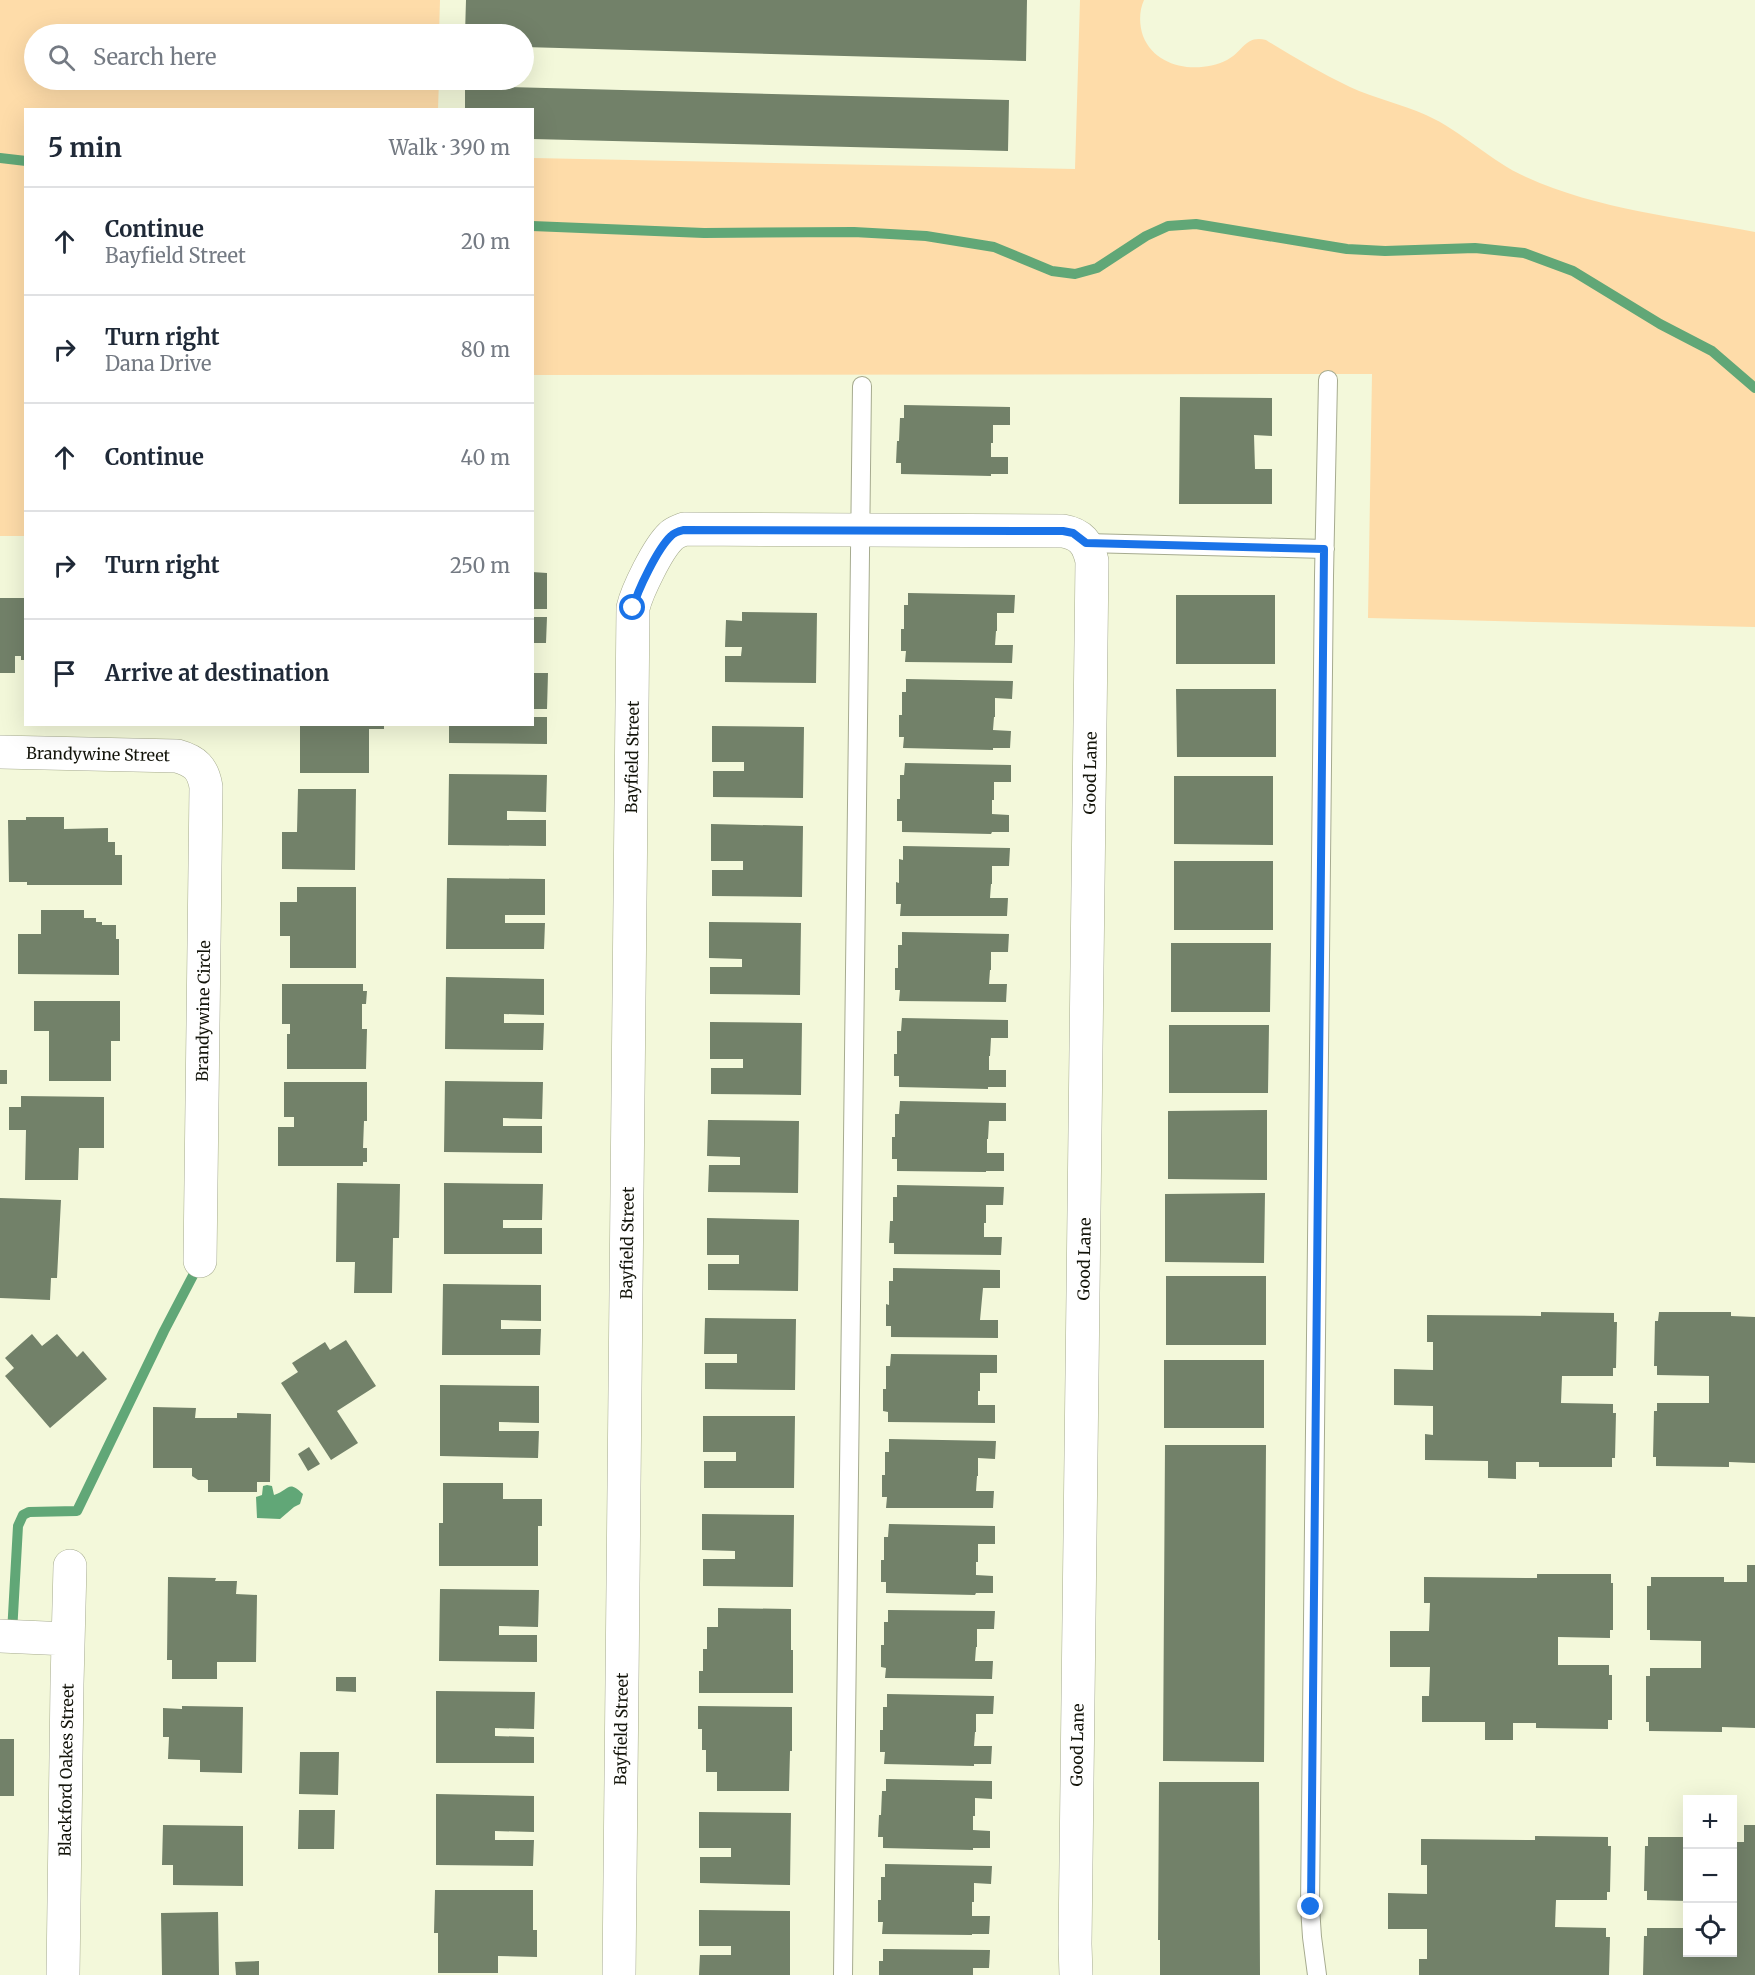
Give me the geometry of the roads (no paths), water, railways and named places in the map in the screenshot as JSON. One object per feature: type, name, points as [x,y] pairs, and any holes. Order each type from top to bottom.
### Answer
[{"type":"street","name":"Bayfield Street","points":[[619,1975],[633,608],[640,587],[666,542],[673,534],[684,530],[860,530]]},
{"type":"street","points":[[860,530],[1063,531],[1073,533],[1086,543]]},
{"type":"street","name":"Good Lane","points":[[1076,1975],[1092,571],[1090,552],[1086,543]]},
{"type":"street","name":"Brandywine Street","points":[[0,752],[167,754],[195,763]]},
{"type":"street","name":"Brandywine Circle","points":[[195,763],[204,776],[206,787],[200,1262]]},
{"type":"street","name":"Blackford Oakes Street","points":[[63,1975],[70,1566]]},
{"type":"street","points":[[0,1636],[68,1639]]},
{"type":"lane","points":[[1317,1975],[1312,1937],[1311,1895],[1324,549],[1328,380]]},
{"type":"lane","points":[[843,1975],[862,386]]},
{"type":"lane","points":[[1086,543],[1324,549]]},
{"type":"waterway","points":[[0,158],[24,161]]},
{"type":"waterway","points":[[534,226],[704,233],[854,232],[926,236],[994,247],[1052,271],[1075,274],[1097,268],[1146,236],[1168,226],[1196,224],[1347,249],[1385,251],[1475,248],[1524,253],[1573,271],[1660,324],[1712,351],[1755,388]]},
{"type":"waterway","points":[[12,1633],[18,1526],[23,1515],[29,1512],[77,1511],[199,1264]]}]
